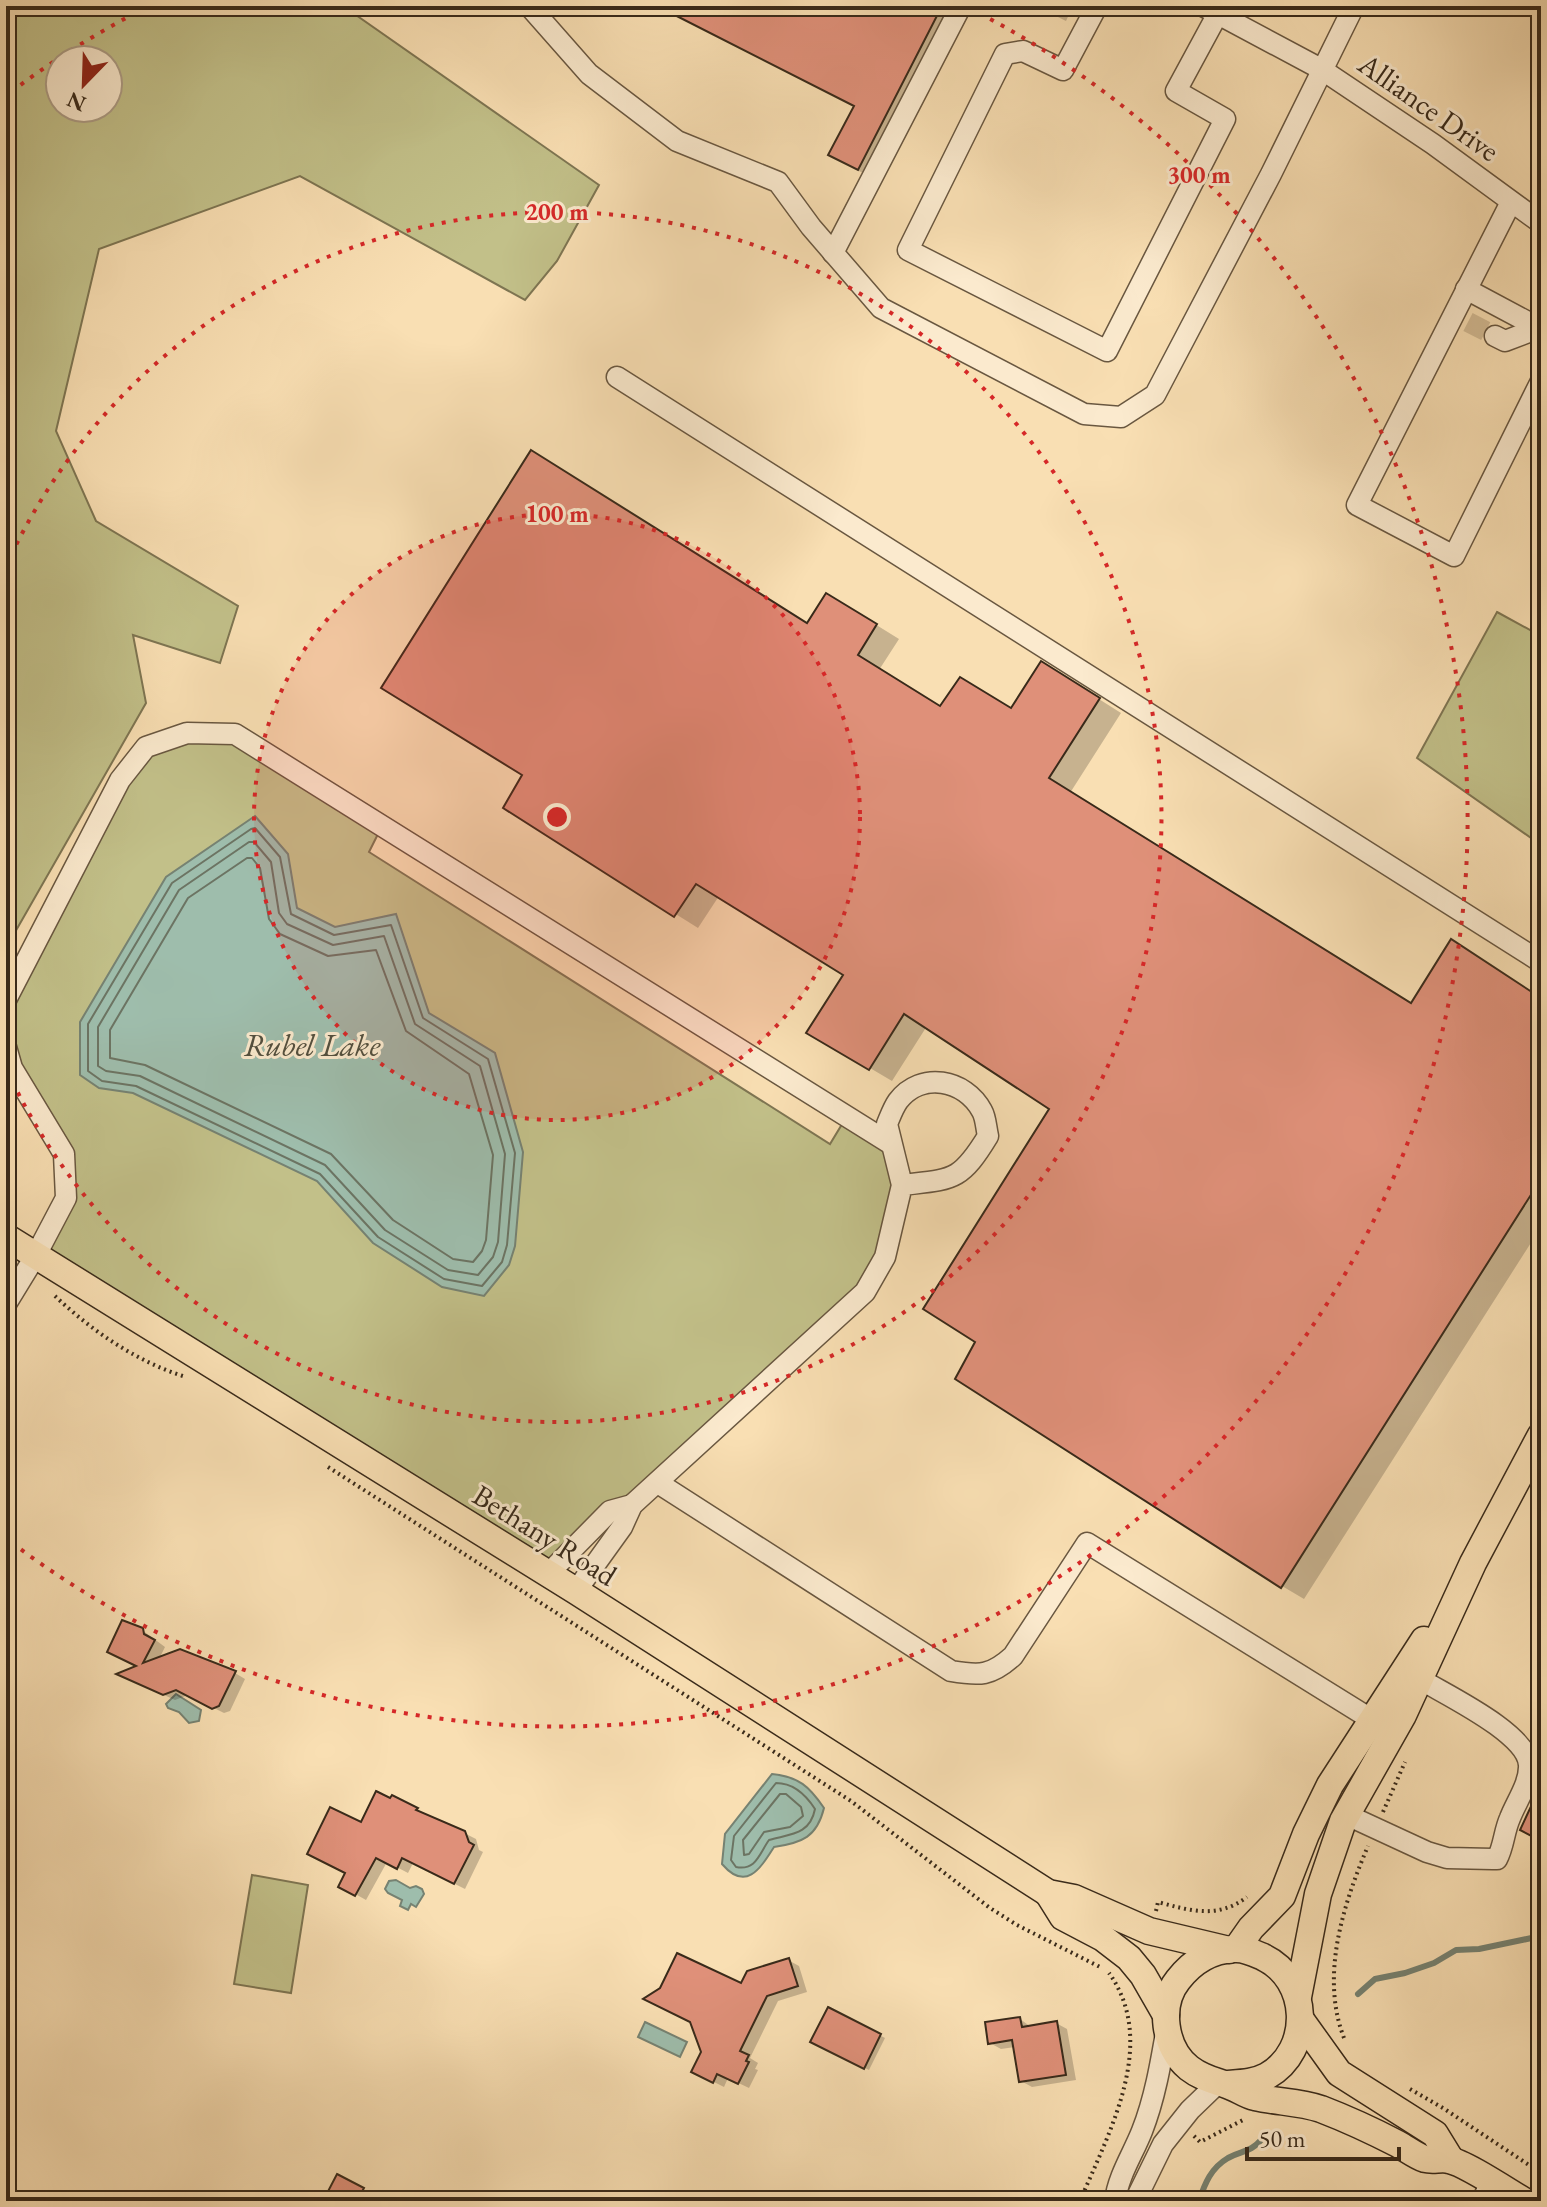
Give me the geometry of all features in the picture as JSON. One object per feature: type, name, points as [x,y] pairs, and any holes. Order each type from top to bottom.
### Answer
[{"type":"main road","name":"Bethany Road","points":[[6,1237],[576,1591],[1048,1893],[1074,1898],[1149,1931],[1233,1949]]},
{"type":"main road","points":[[1222,2084],[1248,2083],[1268,2075],[1285,2061],[1297,2042],[1318,1894],[1347,1815],[1383,1726],[1541,1435]]},
{"type":"main road","points":[[1233,1949],[1282,1896],[1318,1808],[1420,1679],[1473,1563]]},
{"type":"main road","name":"Bethany Road","points":[[1048,1893],[1063,1917],[1103,1938],[1129,1958],[1143,1975],[1166,2021]]},
{"type":"main road","points":[[1451,2160],[1425,2159],[1370,2130],[1317,2108],[1252,2097],[1186,2066],[1173,2048],[1166,2021],[1174,1985],[1187,1967],[1207,1955],[1233,1949],[1272,1961],[1288,1977],[1300,2008],[1339,2073],[1435,2134],[1451,2160],[1486,2192],[1524,2201]]},
{"type":"street","points":[[529,6],[589,74],[677,141],[778,182],[811,227],[881,308],[1084,414],[1121,417],[1155,395],[1271,174],[1354,6]]},
{"type":"street","points":[[833,253],[961,6]]},
{"type":"street","points":[[1097,6],[1063,70],[1023,51],[1005,54],[908,250],[1107,351],[1225,119],[1176,91],[1214,9]]},
{"type":"street","name":"Alliance Drive","points":[[1214,9],[1321,69],[1433,144],[1541,223]]},
{"type":"street","points":[[1511,202],[1466,289],[1461,318],[1357,505],[1454,556],[1541,381]]},
{"type":"street","points":[[1466,289],[1540,329]]},
{"type":"street","points":[[1495,336],[1505,341],[1540,329]]},
{"type":"street","points":[[617,377],[1541,962]]},
{"type":"street","points":[[6,1000],[120,780],[146,747],[187,733],[235,734],[891,1144]]},
{"type":"street","points":[[6,1047],[12,1068],[64,1154],[66,1198],[6,1304]]},
{"type":"street","points":[[548,1574],[610,1511],[632,1505],[658,1483],[865,1292],[885,1257],[902,1185],[887,1124],[898,1100],[919,1084],[945,1081],[968,1093],[983,1112],[988,1136],[973,1160],[951,1179],[902,1185]]},
{"type":"street","points":[[658,1483],[951,1671],[976,1675],[998,1670],[1013,1656],[1087,1543],[1383,1726]]},
{"type":"street","points":[[576,1591],[622,1527],[632,1505]]},
{"type":"street","points":[[1347,1815],[1447,1858],[1497,1859],[1505,1829],[1528,1775],[1526,1754],[1510,1734],[1420,1679]]},
{"type":"street","points":[[1115,2201],[1151,2103],[1166,2021]]},
{"type":"street","points":[[1135,2201],[1163,2144],[1190,2110],[1222,2084]]},
{"type":"path","points":[[51,1292],[98,1333],[165,1370],[191,1378]]},
{"type":"path","points":[[325,1465],[851,1801],[990,1908],[1110,1973],[1121,1992],[1130,2028],[1131,2048],[1121,2095],[1080,2201]]},
{"type":"path","points":[[1346,2043],[1333,2001],[1348,1899],[1406,1759]]},
{"type":"path","points":[[1156,1909],[1158,1902],[1199,1913],[1215,1913],[1251,1894]]},
{"type":"path","points":[[1406,2086],[1541,2173]]},
{"type":"path","points":[[1121,2095],[1133,2098]]},
{"type":"path","points":[[1200,2142],[1244,2119],[1255,2119]]},
{"type":"shaded area","points":[[6,6],[343,6],[599,185],[557,261],[525,300],[300,176],[99,249],[56,431],[96,521],[238,606],[220,663],[133,635],[146,703],[6,948]]},
{"type":"shaded area","points":[[1497,612],[1541,636],[1541,845],[1417,758]]},
{"type":"shaded area","points":[[235,734],[382,826],[369,852],[830,1144],[847,1116],[891,1144],[902,1185],[865,1292],[548,1574],[36,1255],[66,1198],[64,1154],[6,1047],[6,1000],[146,747]]},
{"type":"shaded area","points":[[252,1875],[308,1885],[291,1993],[234,1984]]},
{"type":"water","name":"Rubel Lake","points":[[255,816],[288,854],[297,908],[335,927],[396,914],[429,1013],[495,1053],[523,1152],[515,1246],[509,1265],[484,1296],[442,1287],[373,1243],[317,1181],[133,1093],[99,1088],[80,1075],[80,1022],[166,877]]},
{"type":"water","points":[[176,1694],[201,1710],[199,1721],[189,1723],[179,1712],[168,1708],[166,1704]]},
{"type":"water","points":[[772,1774],[789,1777],[808,1788],[824,1808],[821,1818],[807,1837],[774,1847],[752,1874],[738,1876],[722,1864],[725,1834]]},
{"type":"water","points":[[396,1880],[410,1888],[416,1886],[422,1889],[424,1894],[416,1907],[411,1904],[408,1910],[400,1906],[402,1900],[385,1889],[389,1881]]},
{"type":"water","points":[[645,2022],[687,2042],[680,2057],[638,2037]]},
{"type":"building","points":[[657,6],[942,6],[858,170],[828,155],[854,106]]},
{"type":"building","points":[[531,450],[807,623],[826,593],[877,624],[858,655],[940,706],[960,677],[1011,708],[1041,661],[1100,698],[1049,778],[1411,1003],[1451,939],[1541,998],[1541,1179],[1281,1588],[955,1379],[975,1342],[923,1309],[1049,1109],[904,1014],[869,1070],[806,1033],[843,975],[696,884],[674,917],[503,808],[522,775],[381,688]]},
{"type":"building","points":[[122,1620],[143,1628],[144,1634],[155,1640],[143,1663],[180,1649],[236,1671],[219,1706],[212,1709],[176,1690],[163,1695],[116,1674],[136,1666],[107,1652]]},
{"type":"building","points":[[1541,1785],[1541,1841],[1520,1830]]},
{"type":"building","points":[[376,1791],[390,1798],[392,1795],[418,1808],[416,1810],[465,1831],[469,1842],[474,1845],[454,1884],[402,1858],[397,1869],[376,1858],[355,1896],[338,1887],[345,1873],[307,1854],[330,1807],[361,1822]]},
{"type":"building","points":[[677,1953],[741,1983],[747,1971],[789,1958],[798,1986],[767,1996],[740,2051],[749,2055],[746,2061],[749,2062],[738,2084],[717,2074],[713,2083],[691,2072],[701,2052],[690,2022],[643,1999],[660,1988]]},
{"type":"building","points":[[828,2007],[881,2034],[864,2069],[810,2042]]},
{"type":"building","points":[[1020,2017],[1022,2027],[1057,2021],[1066,2075],[1019,2082],[1012,2040],[988,2044],[985,2022]]},
{"type":"building","points":[[337,2174],[364,2188],[357,2201],[323,2201]]},
{"type":"waterway","points":[[1358,1994],[1375,1979],[1434,1963],[1456,1950],[1479,1949],[1541,1936]]},
{"type":"waterway","points":[[1199,2201],[1206,2182],[1217,2166],[1254,2147],[1262,2139]]},
{"type":"tunnel","points":[[1468,322],[1495,336]]}]
